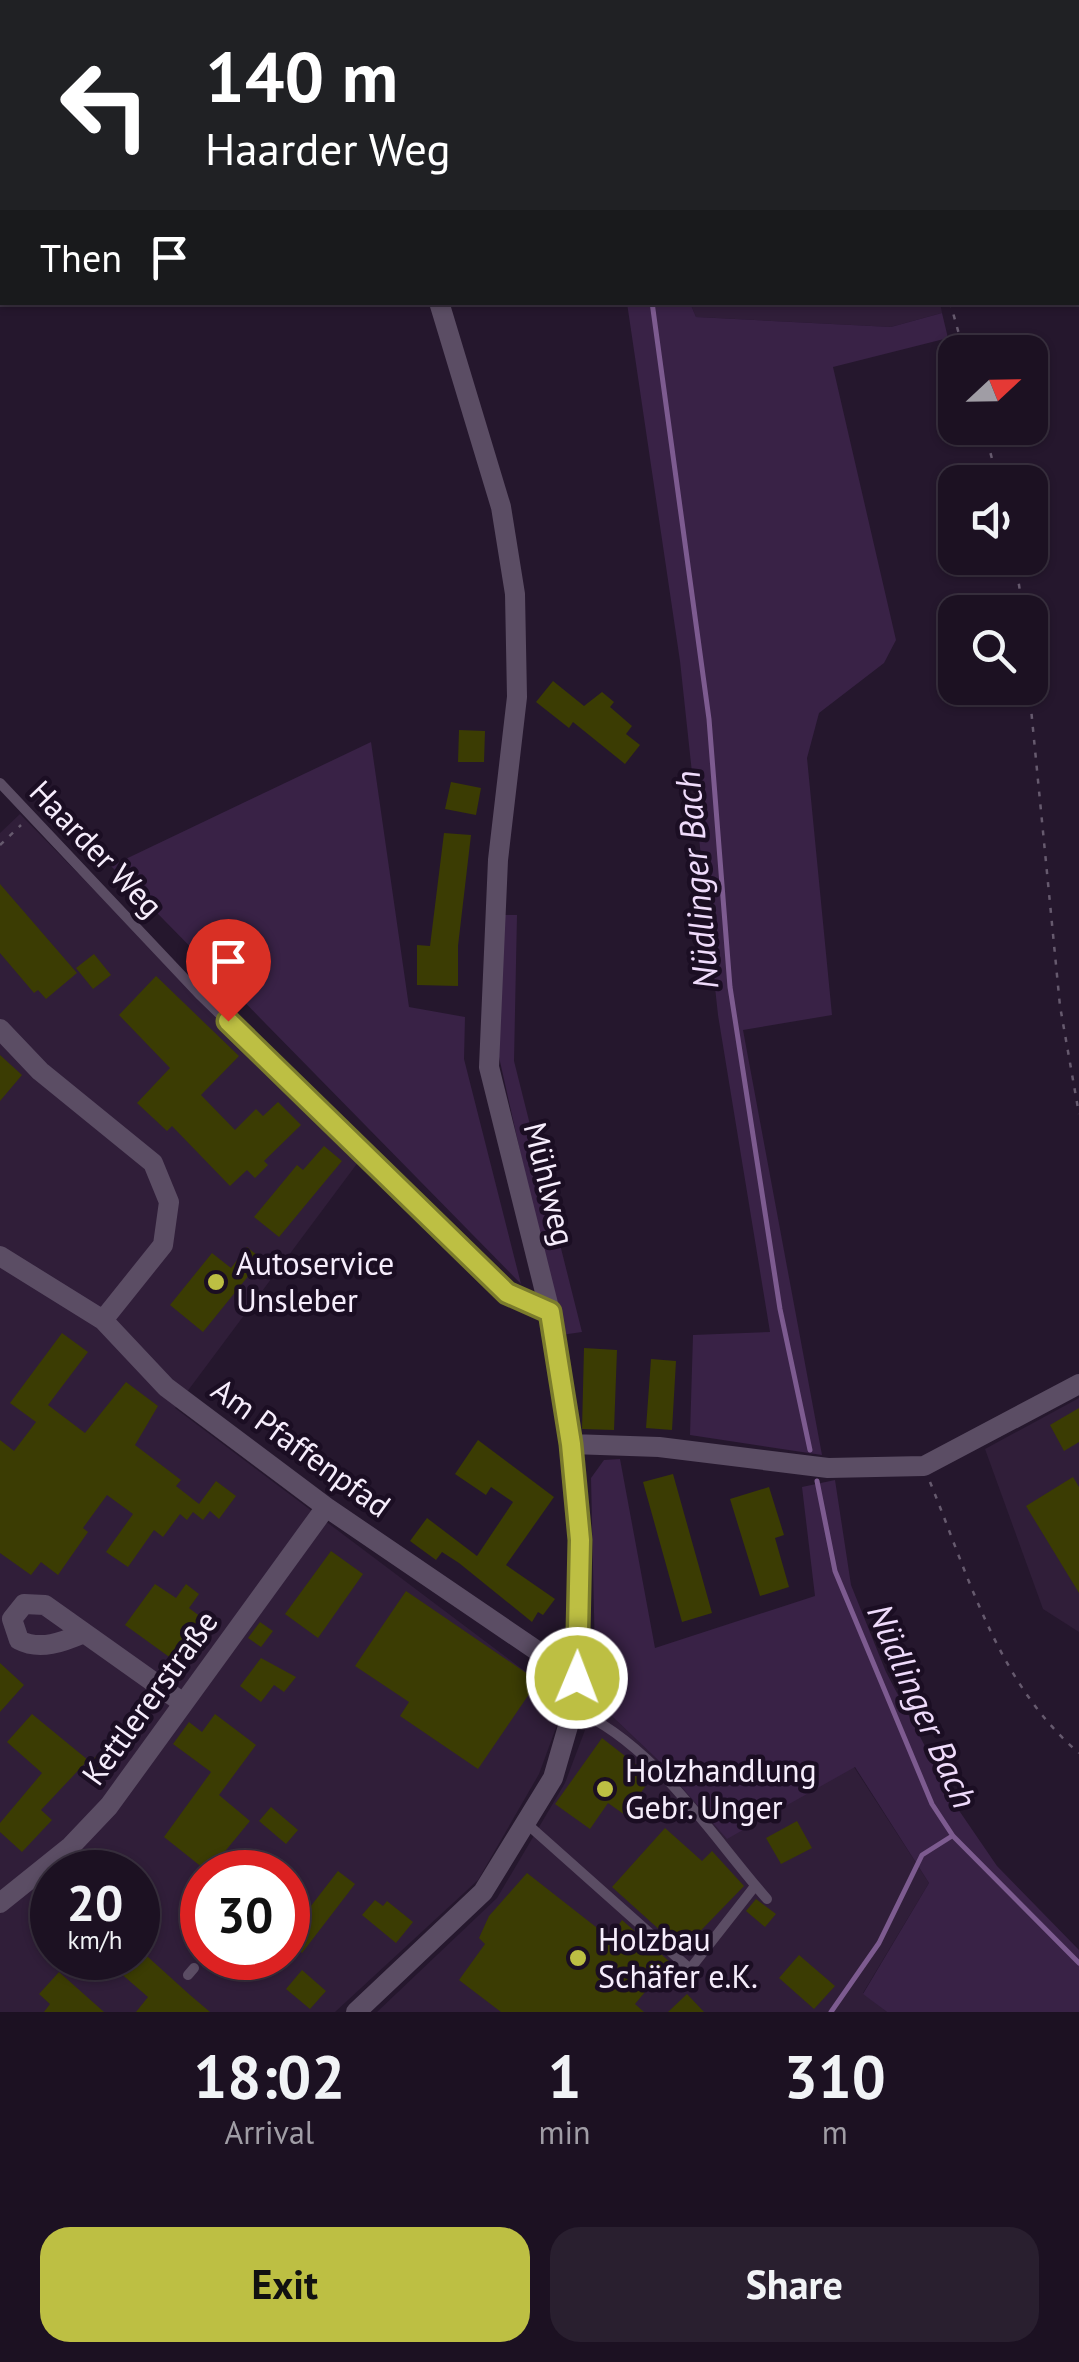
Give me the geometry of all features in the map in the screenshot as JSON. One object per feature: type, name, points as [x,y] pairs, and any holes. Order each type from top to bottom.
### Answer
[{"type":"street","name":"Mühlweg","points":[[356,2012],[483,1892],[553,1778],[573,1709],[577,1678],[580,1540],[571,1444],[550,1312],[489,1066],[498,860],[517,697],[514,594],[501,507],[440,305]]},
{"type":"street","points":[[0,1029],[40,1072],[153,1162],[169,1202],[163,1245],[103,1320]]},
{"type":"street","name":"Am Pfaffenpfad","points":[[0,1256],[103,1320],[166,1387],[326,1506],[577,1678]]},
{"type":"street","points":[[571,1444],[659,1447],[828,1468],[924,1466],[1079,1384]]},
{"type":"street","name":"Kettlererstraße","points":[[0,1903],[71,1846],[109,1806],[326,1506]]},
{"type":"street","points":[[84,1633],[183,1704]]},
{"type":"lane","name":"Haarder Weg","points":[[0,783],[28,818],[201,996],[507,1293],[550,1312]]},
{"type":"lane","points":[[573,1709],[600,1720],[655,1769],[766,1898]]},
{"type":"lane","points":[[526,1823],[690,1969],[755,1886]]},
{"type":"path","points":[[951,305],[959,335]]},
{"type":"path","points":[[1032,705],[1060,1006],[1079,1114]]},
{"type":"path","points":[[0,844],[28,818]]},
{"type":"path","points":[[924,1466],[1005,1662],[1052,1729],[1079,1752]]},
{"type":"shaded area","points":[[627,305],[691,305],[696,317],[891,327],[942,313],[947,335],[938,335],[938,341],[833,367],[896,640],[884,663],[819,713],[807,758],[832,1015],[743,1030],[822,1455],[690,1435],[693,1335],[770,1332],[718,1015],[680,661]]},
{"type":"shaded area","points":[[691,305],[941,305],[942,313],[891,327],[696,317]]},
{"type":"shaded area","points":[[371,742],[409,1007],[465,1017],[464,1059],[521,1284],[111,866]]},
{"type":"shaded area","points":[[20,814],[359,1161],[175,1408],[538,1681],[561,1714],[539,1774],[478,1880],[335,2012],[0,2012],[0,833]]},
{"type":"shaded area","points":[[501,915],[517,915],[514,1061],[582,1332],[561,1335],[499,1057]]},
{"type":"shaded area","points":[[1079,1398],[1079,1632],[1043,1609],[985,1449]]},
{"type":"shaded area","points":[[620,1459],[655,1648],[815,1596],[802,1487],[835,1480],[851,1585],[886,1672],[958,1809],[997,1866],[1079,1950],[1079,2012],[887,2012],[863,1994],[929,1883],[855,1767],[727,1839],[659,1761],[596,1701],[591,1478],[604,1460]]},
{"type":"shaded area","points":[[596,1701],[659,1761],[854,1767],[929,1883],[863,1993],[887,2012],[377,2012],[497,1898],[565,1783]]},
{"type":"building","points":[[553,681],[584,706],[602,692],[614,702],[610,707],[632,726],[626,734],[640,745],[625,764],[573,722],[569,728],[536,702]]},
{"type":"building","points":[[459,730],[485,731],[484,762],[458,762]]},
{"type":"building","points":[[451,782],[481,788],[476,815],[445,809]]},
{"type":"building","points":[[444,833],[471,835],[458,946],[458,986],[417,985],[417,945],[430,946]]},
{"type":"building","points":[[0,884],[77,973],[46,999],[38,990],[34,993],[0,953]]},
{"type":"building","points":[[94,954],[111,975],[93,989],[76,968]]},
{"type":"building","points":[[156,976],[239,1056],[201,1095],[235,1130],[256,1109],[263,1116],[278,1102],[301,1125],[264,1161],[268,1165],[255,1178],[247,1170],[230,1186],[172,1126],[167,1131],[137,1103],[170,1068],[119,1015]]},
{"type":"building","points":[[0,1055],[22,1075],[0,1101]]},
{"type":"building","points":[[324,1146],[342,1161],[279,1237],[254,1217],[297,1165],[303,1170]]},
{"type":"building","name":"Autoservice Unsleber","points":[[247,1247],[262,1259],[203,1332],[170,1305],[212,1253],[231,1268]]},
{"type":"building","points":[[62,1333],[88,1352],[48,1405],[85,1433],[126,1382],[158,1406],[135,1445],[181,1480],[176,1486],[199,1504],[216,1481],[236,1496],[219,1519],[210,1511],[203,1520],[193,1512],[187,1520],[180,1514],[163,1537],[154,1530],[128,1567],[106,1552],[133,1514],[107,1495],[83,1528],[88,1532],[58,1575],[41,1562],[31,1575],[0,1553],[0,1440],[14,1451],[36,1422],[10,1403]]},
{"type":"building","points":[[584,1348],[617,1350],[614,1430],[582,1429]]},
{"type":"building","points":[[651,1359],[676,1361],[672,1430],[646,1428]]},
{"type":"building","points":[[1079,1408],[1079,1442],[1064,1451],[1050,1425]]},
{"type":"building","points":[[478,1440],[554,1497],[506,1565],[555,1599],[532,1622],[459,1563],[442,1552],[436,1560],[410,1541],[427,1518],[477,1556],[513,1502],[491,1487],[486,1495],[455,1474]]},
{"type":"building","points":[[673,1474],[712,1613],[682,1622],[643,1482]]},
{"type":"building","points":[[1073,1477],[1079,1487],[1079,1593],[1026,1506]]},
{"type":"building","points":[[769,1487],[784,1535],[775,1538],[789,1587],[760,1596],[730,1499]]},
{"type":"building","points":[[331,1551],[363,1574],[318,1638],[285,1614]]},
{"type":"building","points":[[155,1584],[176,1598],[186,1584],[199,1594],[189,1608],[209,1623],[179,1664],[125,1625]]},
{"type":"building","points":[[406,1591],[538,1681],[478,1769],[400,1716],[409,1702],[355,1666]]},
{"type":"building","points":[[260,1622],[273,1631],[261,1647],[248,1638]]},
{"type":"building","points":[[261,1658],[296,1677],[284,1692],[274,1685],[261,1702],[240,1686]]},
{"type":"building","points":[[0,1663],[24,1685],[0,1712]]},
{"type":"building","points":[[32,1714],[88,1760],[41,1810],[52,1820],[22,1852],[0,1832],[0,1823],[42,1773],[7,1742]]},
{"type":"building","points":[[215,1714],[256,1745],[219,1795],[250,1821],[226,1850],[180,1850],[164,1837],[211,1772],[173,1744],[189,1722],[202,1732]]},
{"type":"building","name":"Holzhandlung Gebr. Unger","points":[[602,1738],[652,1777],[625,1815],[608,1803],[590,1829],[555,1804]]},
{"type":"building","points":[[99,1753],[115,1768],[106,1779],[89,1764]]},
{"type":"building","points":[[271,1807],[298,1830],[286,1844],[259,1821]]},
{"type":"building","points":[[797,1821],[812,1848],[781,1864],[766,1838]]},
{"type":"building","points":[[665,1828],[702,1861],[712,1851],[744,1886],[682,1950],[612,1887]]},
{"type":"building","points":[[338,1871],[355,1884],[310,1943],[310,1907]]},
{"type":"building","name":"Holzbau Schäfer e.K.","points":[[527,1873],[610,1938],[622,1920],[670,1962],[635,2004],[644,2012],[501,2012],[459,1980],[485,1944],[479,1938],[489,1916]]},
{"type":"building","points":[[756,1899],[776,1914],[765,1927],[746,1911]]},
{"type":"building","points":[[375,1900],[383,1906],[387,1901],[413,1922],[396,1943],[362,1915]]},
{"type":"building","points":[[799,1955],[835,1986],[814,2009],[779,1978]]},
{"type":"building","points":[[160,1968],[210,2012],[136,2012],[148,1997],[128,1980],[160,1980]]},
{"type":"building","points":[[310,1977],[326,1991],[310,2009],[286,1989],[294,1980]]},
{"type":"building","points":[[52,1980],[68,1980],[104,2012],[44,2012],[50,2004],[39,1994]]},
{"type":"building","points":[[687,1994],[704,2012],[668,2012]]},
{"type":"waterway","name":"Nüdlinger Bach","points":[[652,305],[709,719],[730,987],[780,1309],[810,1450]]},
{"type":"waterway","name":"Nüdlinger Bach","points":[[817,1481],[835,1571],[932,1804],[953,1836],[1079,1963]]},
{"type":"waterway","points":[[831,2012],[879,1943],[922,1855],[952,1836]]},
{"type":"place","name":"Autoservice Unsleber","points":[[216,1282]]},
{"type":"place","name":"Holzhandlung Gebr. Unger","points":[[605,1789]]},
{"type":"place","name":"Holzbau Schäfer e.K.","points":[[578,1958]]},
{"type":"route","points":[[228,1021],[507,1293],[528,1306],[550,1312],[571,1444],[580,1540],[577,1678]]}]
